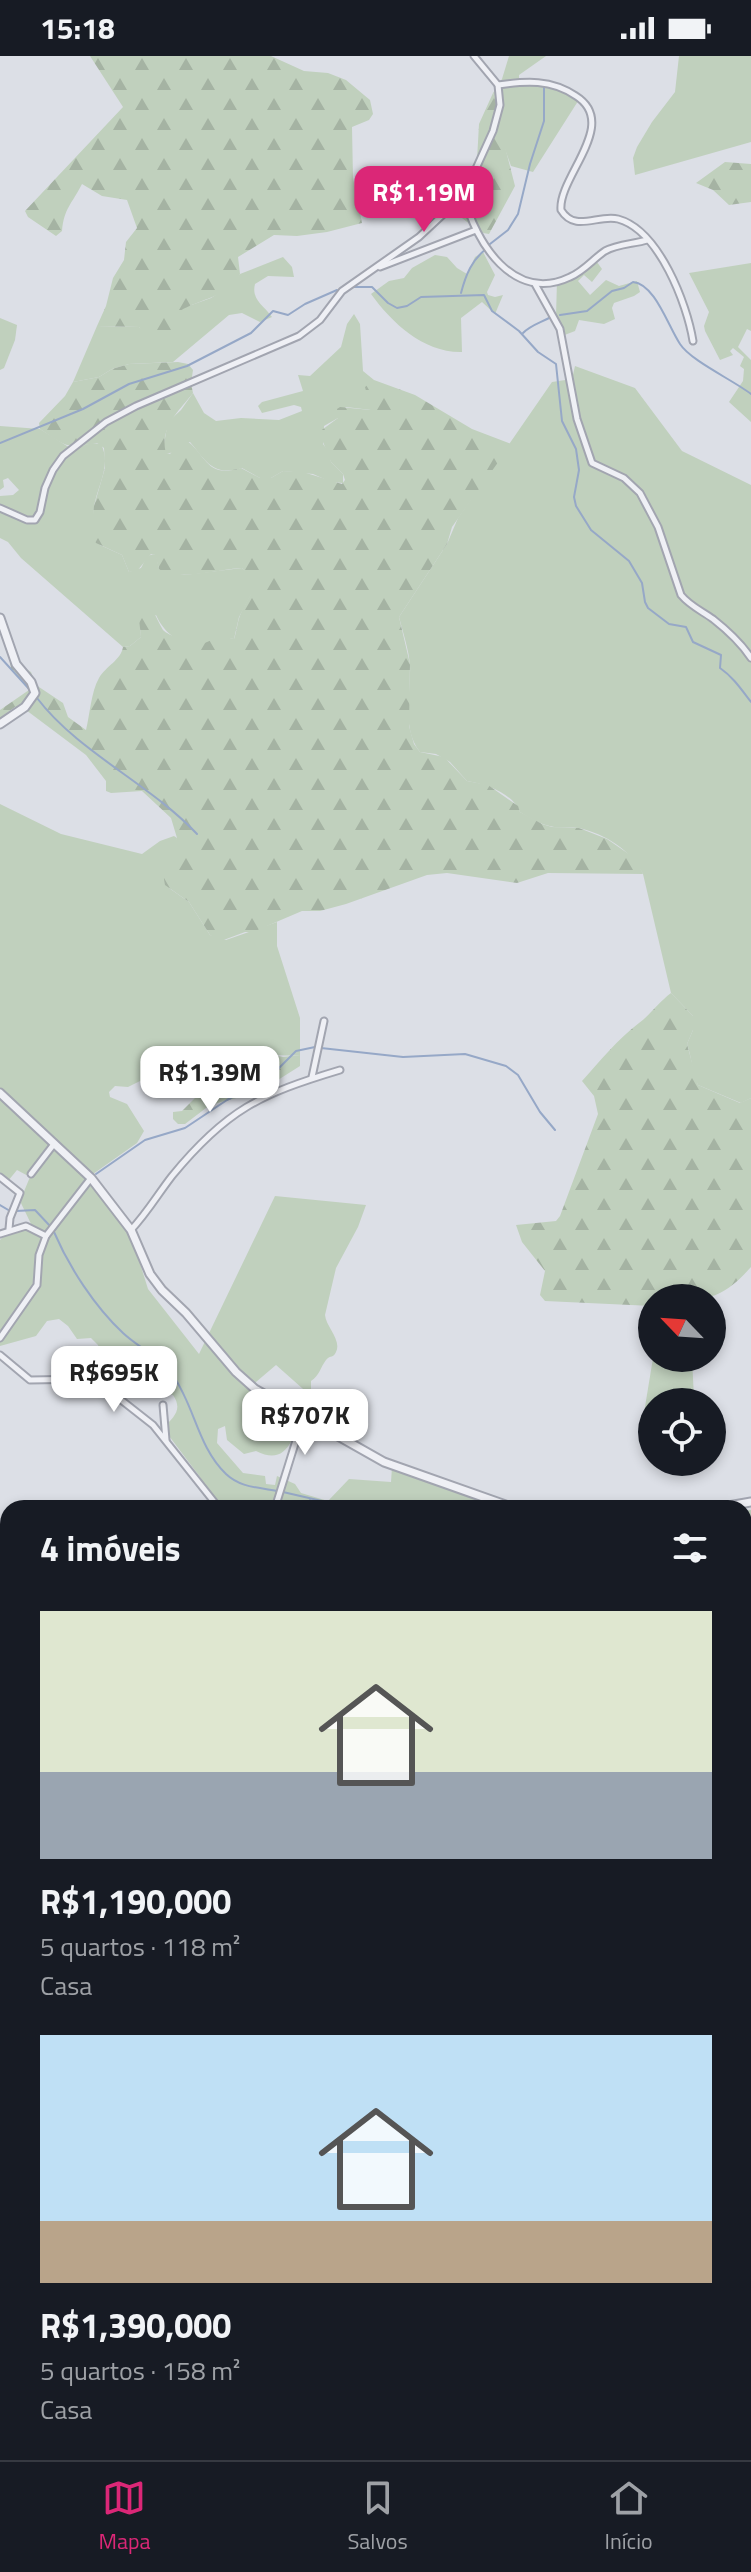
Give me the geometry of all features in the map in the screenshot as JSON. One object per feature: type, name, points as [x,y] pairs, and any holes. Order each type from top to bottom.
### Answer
[{"type":"street","points":[[0,508],[27,520],[35,520],[53,470],[63,456],[87,436],[136,406],[299,336],[320,320],[342,291],[419,237],[464,195],[496,122],[500,105],[498,85],[474,56]]},
{"type":"street","points":[[498,85],[537,81],[567,90],[586,104],[591,118],[589,136],[561,199],[561,210],[578,222],[613,218],[622,221],[647,240],[667,266],[677,286],[693,341]]},
{"type":"street","points":[[464,195],[476,230],[502,266],[535,284],[560,329],[577,419],[592,463],[634,485],[649,508],[681,595],[724,629],[751,658]]},
{"type":"street","points":[[378,268],[476,230]]},
{"type":"street","points":[[535,284],[570,277],[606,251],[647,240]]},
{"type":"street","points":[[0,618],[16,664],[31,682],[35,693],[18,713],[0,724]]},
{"type":"street","points":[[312,1078],[324,1021]]},
{"type":"street","points":[[131,1230],[175,1173],[235,1112],[267,1094],[340,1070]]},
{"type":"street","points":[[0,1093],[91,1178],[131,1230],[156,1282],[236,1372],[255,1389],[384,1462],[491,1500]]},
{"type":"street","points":[[31,1174],[54,1143]]},
{"type":"street","points":[[0,1177],[20,1193],[9,1229]]},
{"type":"street","points":[[0,1338],[37,1285],[39,1255],[48,1234],[91,1178]]},
{"type":"street","points":[[0,1234],[26,1226],[48,1234]]},
{"type":"street","points":[[70,1352],[81,1365],[78,1380]]},
{"type":"street","points":[[0,1355],[30,1380],[97,1381],[153,1425],[213,1500]]},
{"type":"street","points":[[163,1405],[167,1442]]},
{"type":"street","points":[[278,1500],[303,1418]]},
{"type":"green space","points":[[90,56],[271,56],[304,71],[328,73],[346,80],[370,100],[373,114],[369,120],[352,127],[353,178],[362,223],[327,232],[274,235],[238,257],[240,274],[229,288],[180,311],[182,323],[172,337],[151,338],[139,327],[97,326],[113,278],[124,260],[126,242],[137,228],[127,200],[102,196],[82,184],[67,211],[62,231],[56,236],[28,217],[25,211],[123,107]]},
{"type":"green space","points":[[509,56],[546,56],[519,78],[550,85],[580,98],[533,172],[511,166],[496,124],[497,101],[493,93],[502,79]]},
{"type":"green space","points":[[679,56],[751,56],[751,142],[635,175],[633,158],[637,147],[675,92]]},
{"type":"green space","points":[[493,93],[497,101],[496,124],[502,135],[515,186],[489,234],[437,207],[468,184],[477,160],[479,124]]},
{"type":"green space","points":[[725,162],[751,164],[751,202],[729,205],[713,190],[696,183]]},
{"type":"green space","points":[[483,252],[495,275],[488,295],[503,295],[495,314],[482,302],[461,318],[462,352],[448,351],[422,342],[399,325],[371,294],[389,281],[404,278],[412,268],[435,255],[447,257],[467,274],[475,257]]},
{"type":"green space","points":[[283,257],[292,267],[294,277],[268,276],[255,284],[257,298],[272,317],[260,322],[242,313],[229,315],[173,362],[129,364],[99,377],[73,382],[97,326],[139,327],[144,330],[180,317],[179,311],[183,308],[211,298],[231,285],[240,274]]},
{"type":"green space","points":[[594,258],[602,269],[592,282],[584,275],[578,281],[590,295],[606,280],[619,286],[637,281],[640,292],[614,303],[615,319],[604,324],[579,320],[575,331],[562,336],[556,317],[557,280],[579,271]]},
{"type":"green space","points":[[751,263],[751,331],[747,329],[738,347],[751,360],[751,422],[729,402],[743,381],[744,369],[740,366],[744,357],[733,348],[730,351],[733,355],[720,360],[705,331],[709,312],[689,273]]},
{"type":"green space","points":[[354,314],[360,324],[363,371],[374,380],[371,410],[346,407],[338,412],[338,418],[324,426],[323,444],[331,462],[343,474],[343,483],[331,482],[313,474],[283,471],[271,478],[260,478],[242,468],[217,469],[190,442],[179,444],[174,452],[166,454],[163,449],[168,422],[193,393],[204,413],[216,421],[241,418],[279,420],[302,411],[301,407],[294,405],[262,413],[258,406],[262,402],[303,391],[298,375],[310,376],[341,347],[347,324]]},
{"type":"green space","points":[[0,318],[17,325],[15,340],[4,368],[0,370]]},
{"type":"green space","points":[[129,364],[188,364],[193,370],[193,393],[168,428],[166,453],[170,454],[181,440],[186,440],[208,464],[221,470],[241,468],[260,478],[271,478],[283,471],[303,472],[342,484],[345,480],[343,474],[331,462],[319,432],[338,418],[337,409],[340,407],[371,410],[365,387],[374,380],[415,395],[472,429],[511,444],[452,527],[447,544],[399,617],[410,664],[409,726],[414,744],[420,752],[444,757],[467,781],[488,785],[518,806],[520,812],[542,824],[579,828],[607,839],[636,859],[643,874],[548,873],[517,883],[447,873],[427,875],[346,904],[320,911],[302,911],[253,932],[221,941],[210,935],[189,902],[165,885],[162,868],[177,838],[171,818],[142,791],[106,791],[106,781],[86,755],[26,710],[15,707],[0,718],[0,710],[29,690],[11,669],[10,659],[31,672],[36,685],[63,703],[68,717],[86,730],[96,684],[123,647],[130,646],[141,637],[139,619],[144,612],[153,612],[166,632],[200,645],[221,636],[234,639],[252,590],[252,580],[248,574],[242,568],[187,575],[166,573],[159,569],[155,554],[151,554],[137,571],[129,572],[122,555],[96,543],[91,536],[94,506],[105,468],[104,448],[97,443],[67,445],[40,429],[39,423],[65,396],[73,382],[99,377]]},
{"type":"green space","points":[[575,366],[635,388],[682,451],[751,485],[751,1098],[741,1103],[698,1085],[687,1044],[693,1030],[693,1016],[671,993],[643,874],[632,858],[598,834],[579,828],[550,826],[528,817],[505,795],[467,781],[450,762],[436,754],[420,752],[411,732],[409,660],[399,617],[447,544],[458,518],[552,382],[572,379]]},
{"type":"green space","points":[[0,426],[40,429],[74,448],[101,444],[105,460],[94,507],[100,545],[122,555],[129,572],[141,568],[148,557],[156,554],[159,569],[184,575],[242,568],[252,576],[254,589],[239,617],[234,639],[221,639],[203,645],[188,644],[169,633],[156,615],[140,624],[141,637],[130,646],[123,647],[21,558],[8,542],[0,538],[0,496],[13,495],[19,490],[8,478],[3,480],[4,487],[0,490]]},
{"type":"green space","points":[[0,804],[61,834],[142,854],[160,841],[174,836],[177,838],[169,888],[189,902],[210,935],[226,940],[277,922],[277,946],[300,1018],[300,1055],[253,1058],[249,1073],[242,1079],[179,1070],[159,1084],[140,1081],[128,1087],[115,1086],[109,1092],[110,1097],[127,1104],[144,1131],[137,1143],[93,1174],[128,1225],[148,1289],[199,1354],[275,1196],[366,1205],[336,1268],[325,1315],[337,1343],[336,1352],[311,1381],[311,1396],[276,1365],[255,1385],[302,1414],[287,1448],[275,1455],[256,1451],[244,1454],[227,1440],[225,1426],[218,1429],[217,1443],[243,1473],[265,1476],[266,1484],[275,1485],[277,1476],[295,1484],[301,1493],[325,1500],[209,1500],[200,1477],[163,1428],[177,1409],[173,1395],[158,1390],[122,1361],[100,1352],[91,1338],[77,1339],[59,1319],[47,1321],[36,1336],[0,1346],[0,1240],[32,1226],[20,1201],[30,1177],[17,1170],[8,1181],[0,1175]]},
{"type":"green space","points":[[671,993],[693,1016],[693,1030],[687,1044],[698,1085],[740,1103],[751,1098],[751,1267],[726,1290],[726,1284],[638,1284],[638,1305],[545,1301],[540,1295],[545,1271],[522,1242],[516,1225],[556,1221],[560,1216],[598,1114],[594,1096],[582,1081],[616,1043]]},
{"type":"green space","points":[[265,1053],[283,1057],[300,1055],[300,1066],[259,1092],[210,1105],[185,1124],[178,1124],[173,1119],[173,1112],[182,1111],[198,1095],[167,1091],[159,1084],[178,1070],[189,1070],[198,1075],[242,1078],[249,1073],[253,1058]]},
{"type":"green space","points":[[651,1372],[693,1372],[693,1388],[648,1388]]},
{"type":"green space","points":[[392,1467],[505,1500],[329,1500],[349,1479],[391,1482]]},
{"type":"waterway","points":[[490,244],[508,230],[518,214],[544,121],[544,87]]},
{"type":"waterway","points":[[461,293],[470,268],[486,249]]},
{"type":"waterway","points":[[560,315],[587,311],[612,291],[633,282],[641,284],[654,298],[685,350],[751,394]]},
{"type":"waterway","points":[[353,287],[372,287],[397,308],[421,297],[484,295],[492,311],[556,364],[562,421],[576,449],[579,470],[574,497],[576,506],[591,530],[629,561],[642,583],[648,608],[669,624],[686,627],[693,642],[721,655],[720,668],[751,702]]},
{"type":"waterway","points":[[0,443],[83,409],[129,384],[187,366],[251,333],[273,311],[288,315],[337,290]]},
{"type":"waterway","points":[[523,333],[551,317]]},
{"type":"waterway","points":[[0,657],[30,690]]},
{"type":"waterway","points":[[37,698],[73,735],[158,799],[197,834]]},
{"type":"waterway","points":[[96,1174],[145,1140],[185,1128],[271,1076],[296,1051],[315,1047]]},
{"type":"waterway","points":[[321,1048],[403,1057],[465,1054],[506,1066],[518,1075],[555,1130]]},
{"type":"waterway","points":[[0,1205],[10,1211]]},
{"type":"waterway","points":[[16,1211],[35,1210],[50,1226]]},
{"type":"waterway","points":[[54,1231],[62,1220]]},
{"type":"waterway","points":[[54,1232],[93,1299],[123,1333],[157,1359],[174,1377],[209,1452],[226,1474],[238,1482],[277,1491]]},
{"type":"waterway","points":[[283,1492],[318,1500]]}]
